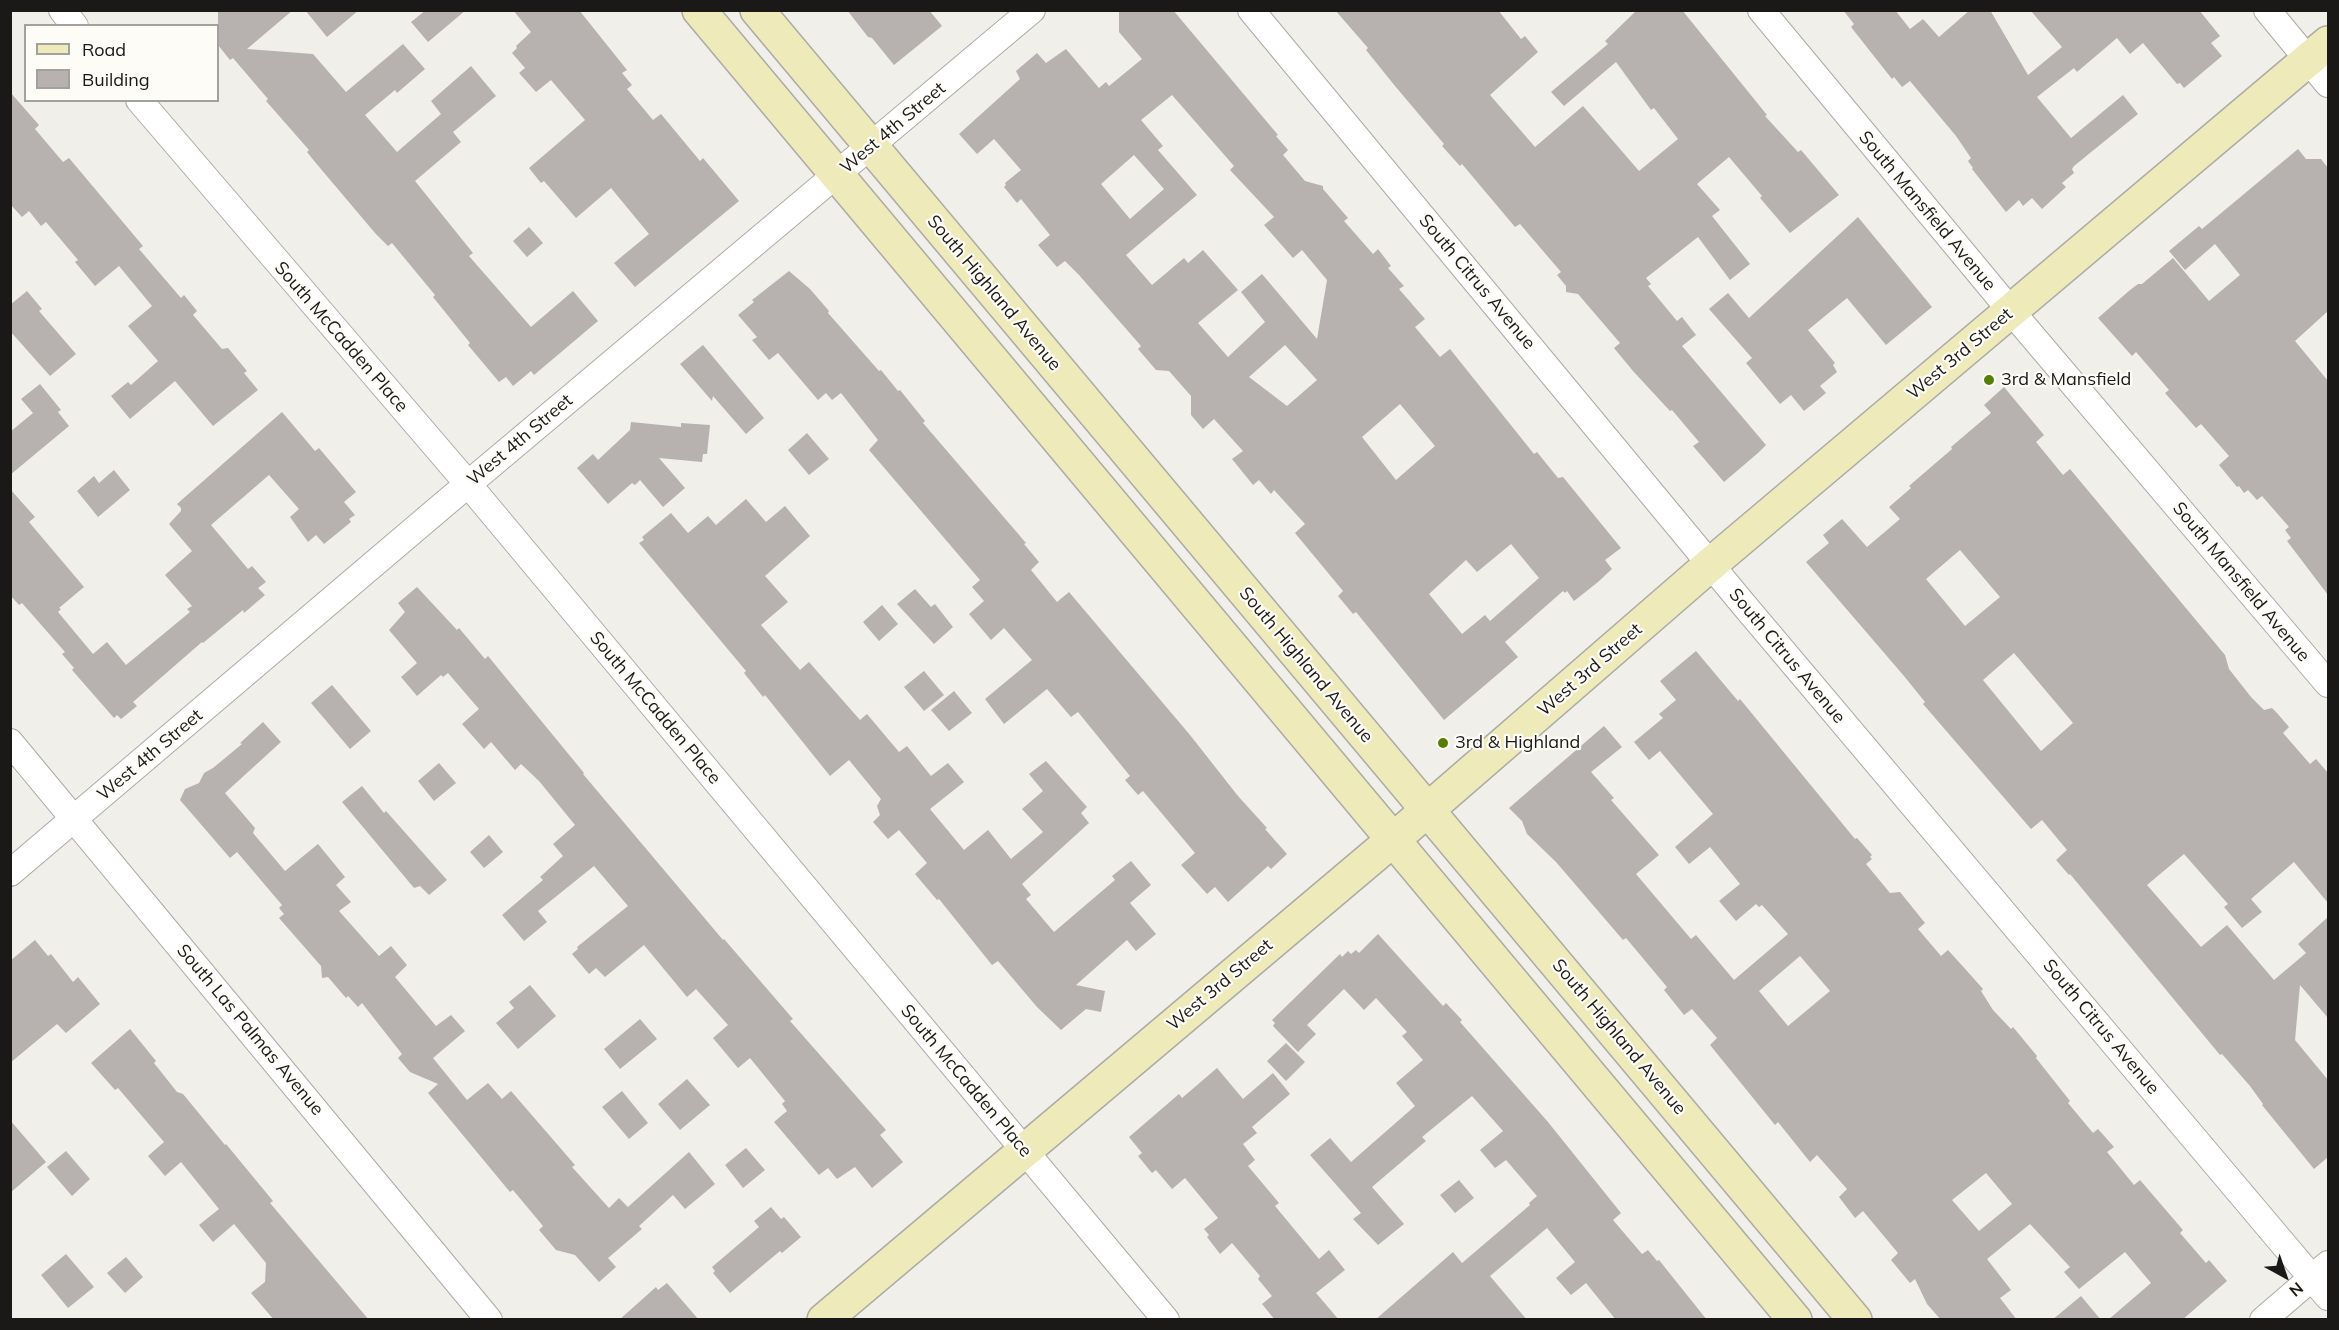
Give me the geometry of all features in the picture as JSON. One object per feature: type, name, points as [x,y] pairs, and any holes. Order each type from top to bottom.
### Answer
[{"type":"main road","points":[[699,10],[1795,1320]]},
{"type":"main road","name":"South Highland Avenue","points":[[757,10],[1855,1320]]},
{"type":"main road","name":"West 3rd Street","points":[[824,1320],[1394,839],[1711,564],[2011,311],[2322,62]]},
{"type":"street","points":[[62,10],[73,24]]},
{"type":"street","name":"West 4th Street","points":[[10,873],[1032,10]]},
{"type":"street","name":"South Citrus Avenue","points":[[1251,10],[1711,564],[2320,1271],[2328,1297]]},
{"type":"street","name":"South Mansfield Avenue","points":[[1761,10],[2011,311],[2328,684]]},
{"type":"street","points":[[2267,10],[2322,62]]},
{"type":"street","name":"South McCadden Place","points":[[141,102],[468,484],[1167,1320]]},
{"type":"street","name":"South Las Palmas Avenue","points":[[10,742],[489,1320]]},
{"type":"street","points":[[2263,1320],[2320,1271]]},
{"type":"building","points":[[218,10],[293,10],[247,49],[313,54],[346,92],[403,44],[425,69],[397,93],[395,90],[365,115],[397,152],[441,114],[431,101],[471,66],[496,96],[453,132],[461,142],[415,181],[473,253],[469,256],[531,327],[573,291],[598,321],[534,375],[531,371],[513,386],[506,377],[499,382],[468,345],[470,343],[433,297],[435,295],[392,243],[388,246],[375,233],[307,152],[309,150],[266,101],[268,99],[233,58],[230,60],[219,46]]},
{"type":"building","points":[[305,10],[359,10],[327,37]]},
{"type":"building","points":[[426,10],[466,10],[428,42],[411,22]]},
{"type":"building","points":[[513,10],[579,10],[627,70],[622,73],[632,85],[627,89],[653,120],[661,114],[700,161],[703,158],[739,201],[635,287],[614,263],[649,234],[611,188],[576,218],[544,181],[541,183],[529,168],[585,120],[551,80],[536,92],[519,73],[525,68],[512,53],[531,32]]},
{"type":"building","points":[[847,10],[929,10],[942,26],[894,65]]},
{"type":"building","points":[[1119,10],[1173,10],[1278,135],[1276,136],[1288,150],[1283,155],[1305,181],[1323,186],[1323,189],[1348,218],[1344,221],[1373,254],[1378,249],[1391,266],[1388,268],[1404,286],[1399,289],[1425,319],[1415,327],[1440,357],[1450,349],[1534,454],[1537,452],[1558,478],[1563,477],[1621,548],[1605,560],[1612,569],[1598,582],[1574,601],[1567,591],[1565,593],[1563,591],[1505,642],[1518,657],[1444,720],[1356,612],[1353,614],[1338,596],[1343,591],[1295,533],[1305,524],[1274,490],[1271,494],[1259,480],[1253,485],[1232,459],[1243,451],[1214,419],[1203,429],[1191,415],[1191,396],[1169,371],[1156,370],[1138,349],[1141,346],[1079,275],[1065,261],[1057,267],[1038,245],[1050,235],[1021,199],[1017,203],[1004,187],[1005,183],[1021,170],[994,139],[977,154],[959,134],[1020,79],[1016,71],[1037,53],[1046,63],[1066,49],[1099,88],[1106,82],[1109,86],[1142,59],[1119,32]],"holes":[[[1172,95],[1234,166],[1230,170],[1274,217],[1264,225],[1293,258],[1302,250],[1327,280],[1317,339],[1262,274],[1241,292],[1265,322],[1228,357],[1198,323],[1238,290],[1203,250],[1188,263],[1184,258],[1152,285],[1126,255],[1197,195],[1158,150],[1163,146],[1141,120]],[[1134,155],[1164,189],[1130,219],[1101,184]],[[1285,345],[1317,380],[1287,406],[1249,377]],[[1400,404],[1435,446],[1396,480],[1362,437]],[[1511,544],[1539,578],[1490,621],[1485,615],[1462,634],[1429,594],[1466,560],[1477,572]]]},
{"type":"building","points":[[1335,10],[1498,10],[1521,39],[1525,36],[1538,52],[1490,95],[1535,147],[1583,106],[1639,171],[1678,139],[1654,108],[1651,110],[1616,62],[1564,106],[1551,92],[1608,44],[1605,41],[1637,10],[1682,10],[1767,115],[1765,116],[1798,152],[1801,150],[1839,195],[1790,233],[1729,157],[1697,184],[1720,210],[1712,216],[1750,264],[1730,280],[1698,237],[1646,278],[1651,284],[1648,286],[1677,321],[1682,317],[1696,335],[1682,346],[1766,445],[1758,453],[1724,482],[1693,446],[1699,442],[1614,348],[1620,343],[1578,294],[1566,292],[1566,286],[1557,275],[1561,272],[1520,224],[1515,227],[1462,164],[1460,166],[1442,146],[1444,144]]},
{"type":"building","points":[[1843,10],[1895,10],[1910,29],[1923,19],[1939,37],[1970,10],[1990,10],[2028,75],[2062,47],[2030,10],[2199,10],[2220,36],[2211,43],[2222,56],[2184,88],[2180,83],[2177,84],[2143,43],[2130,54],[2117,38],[2077,72],[2074,68],[2037,97],[2071,138],[2123,95],[2138,114],[2074,166],[2072,169],[2074,173],[2062,183],[2066,187],[2042,209],[2032,198],[2023,206],[2019,200],[2006,212],[1972,169],[1968,161],[1971,158],[1956,136],[1910,81],[1902,87],[1894,77],[1892,79],[1851,27],[1854,24]]},
{"type":"building","points":[[10,92],[39,125],[35,129],[63,162],[69,158],[143,246],[139,249],[181,298],[184,295],[197,311],[193,315],[222,349],[228,348],[247,371],[244,373],[258,390],[213,426],[175,381],[130,419],[111,396],[128,382],[131,385],[158,361],[128,326],[152,306],[119,266],[95,286],[75,262],[78,260],[46,222],[41,226],[29,211],[22,217],[10,204]]},
{"type":"building","points":[[2298,149],[2306,159],[2321,159],[2328,168],[2328,311],[2295,341],[2328,381],[2328,595],[2287,541],[2291,538],[2285,530],[2289,527],[2262,496],[2257,500],[2248,490],[2244,493],[2239,486],[2237,487],[2219,465],[2229,456],[2201,424],[2196,428],[2165,393],[2169,390],[2136,352],[2132,356],[2098,318],[2130,290],[2142,284],[2173,258],[2209,301],[2240,275],[2215,244],[2185,270],[2169,251],[2199,226],[2202,229]]},
{"type":"building","points":[[1858,217],[1932,307],[1886,345],[1847,298],[1808,330],[1835,363],[1833,365],[1837,372],[1820,386],[1826,393],[1804,411],[1791,395],[1780,404],[1746,363],[1752,358],[1709,309],[1728,293],[1749,318]]},
{"type":"building","points":[[529,227],[543,243],[527,257],[513,241]]},
{"type":"building","points":[[789,271],[810,289],[879,371],[881,370],[898,391],[900,390],[925,421],[923,423],[1026,543],[1024,544],[1039,562],[1031,570],[1057,602],[1069,592],[1287,854],[1271,869],[1268,866],[1228,902],[1215,887],[1207,894],[1181,865],[1195,853],[1143,791],[1138,795],[1125,780],[1130,776],[1078,712],[1071,717],[1047,689],[1004,724],[985,699],[1032,660],[1004,628],[991,640],[969,614],[984,601],[972,587],[980,580],[869,450],[878,440],[841,393],[832,400],[826,393],[818,400],[778,353],[769,360],[752,340],[757,337],[738,315],[754,302],[752,300]]},
{"type":"building","points":[[27,291],[42,309],[39,311],[76,354],[50,376],[10,331],[10,305]]},
{"type":"building","points":[[703,345],[764,418],[746,434],[713,396],[712,401],[680,364]]},
{"type":"building","points":[[40,384],[61,410],[58,412],[69,426],[10,475],[10,432],[33,413],[21,399]]},
{"type":"building","points":[[2004,387],[2044,435],[2036,442],[2063,475],[2070,469],[2225,655],[2229,669],[2251,697],[2264,710],[2272,708],[2289,727],[2283,733],[2310,764],[2316,759],[2328,773],[2328,903],[2294,862],[2251,899],[2262,912],[2242,928],[2224,907],[2228,904],[2184,854],[2147,885],[2201,947],[2227,925],[2274,980],[2306,953],[2298,944],[2328,917],[2328,1018],[2300,985],[2295,1040],[2328,1080],[2328,1157],[2314,1169],[2262,1105],[2250,1086],[2222,1054],[2220,1055],[2056,860],[2067,850],[2042,820],[2031,829],[1923,704],[1925,702],[1904,676],[1806,562],[1829,543],[1823,535],[1842,519],[1867,547],[1900,519],[1889,507],[1911,488],[1909,486],[1952,449],[1951,447],[1991,413],[1984,405]],"holes":[[[1960,550],[2000,597],[1965,626],[1926,579]],[[2014,653],[2073,723],[2041,751],[1983,680]]]},
{"type":"building","points":[[282,412],[315,451],[319,448],[356,492],[344,502],[355,515],[349,519],[351,522],[324,544],[316,535],[308,542],[290,517],[299,509],[269,475],[211,525],[248,569],[252,566],[266,582],[258,588],[265,595],[244,613],[243,610],[202,642],[133,702],[137,706],[121,719],[117,715],[114,718],[72,670],[74,668],[62,654],[65,652],[22,603],[19,605],[10,595],[10,489],[35,517],[29,522],[84,587],[59,608],[61,609],[58,612],[93,654],[107,642],[126,665],[190,612],[187,609],[192,606],[165,575],[192,551],[169,524],[181,511],[177,504]]},
{"type":"building","points":[[631,422],[681,427],[681,423],[710,425],[707,454],[703,454],[702,462],[659,458],[685,488],[663,507],[640,480],[635,485],[632,483],[608,504],[577,468],[593,454],[598,460],[630,430]]},
{"type":"building","points":[[807,433],[829,459],[809,475],[788,450]]},
{"type":"building","points":[[114,470],[130,490],[98,517],[77,491],[94,476],[99,483]]},
{"type":"building","points":[[746,499],[766,522],[785,506],[810,536],[765,576],[788,602],[761,625],[800,670],[809,662],[860,720],[867,714],[899,752],[907,746],[931,776],[948,763],[964,782],[930,809],[964,850],[988,830],[1011,859],[1043,832],[1022,809],[1043,791],[1029,774],[1046,761],[1087,807],[1081,813],[1089,823],[1022,884],[1031,895],[1026,899],[1054,932],[1115,880],[1112,876],[1131,861],[1151,885],[1130,903],[1156,934],[1136,951],[1127,940],[1076,985],[1105,991],[1101,1012],[1086,1009],[1061,1030],[1037,1007],[998,961],[992,965],[939,899],[937,900],[915,874],[927,863],[899,830],[888,839],[873,822],[880,815],[877,806],[881,799],[849,760],[830,776],[639,543],[644,540],[642,537],[671,513],[688,533],[708,516],[716,525]]},
{"type":"building","points":[[417,587],[457,630],[459,628],[485,659],[488,656],[583,774],[793,1019],[790,1021],[886,1130],[880,1135],[903,1162],[872,1188],[855,1167],[837,1179],[828,1168],[819,1175],[774,1122],[787,1111],[782,1104],[785,1101],[750,1058],[738,1068],[713,1038],[728,1025],[696,989],[687,997],[644,945],[605,977],[596,968],[589,974],[572,954],[578,949],[577,947],[628,906],[594,866],[538,911],[547,922],[524,941],[502,915],[543,880],[540,877],[563,856],[553,844],[575,825],[539,781],[521,764],[515,770],[491,742],[484,749],[462,724],[479,709],[448,673],[443,677],[441,675],[417,696],[401,677],[417,663],[389,630],[405,612],[398,603]]},
{"type":"building","points":[[915,589],[931,607],[935,604],[953,627],[934,644],[897,604]]},
{"type":"building","points":[[882,605],[898,624],[879,641],[863,622]]},
{"type":"building","points":[[1696,651],[1738,701],[1740,699],[1855,839],[1857,838],[1872,855],[1870,857],[1872,859],[1866,864],[1890,893],[1900,892],[1925,923],[1918,929],[1941,956],[1948,950],[1983,989],[1981,991],[1993,1010],[2011,1029],[2013,1027],[2037,1056],[2036,1058],[2070,1101],[2068,1103],[2093,1133],[2098,1129],[2114,1147],[2107,1152],[2134,1185],[2140,1180],[2183,1230],[2180,1233],[2206,1263],[2209,1260],[2227,1281],[2182,1320],[2108,1320],[2151,1283],[2125,1252],[2079,1289],[2064,1272],[2070,1267],[2030,1224],[1987,1259],[2011,1290],[2000,1298],[2017,1320],[1941,1320],[1927,1304],[1915,1279],[1910,1283],[1891,1260],[1898,1253],[1863,1211],[1855,1218],[1839,1197],[1847,1189],[1817,1155],[1810,1162],[1778,1122],[1775,1125],[1710,1045],[1717,1038],[1692,1009],[1684,1015],[1664,990],[1667,987],[1626,938],[1623,940],[1556,862],[1527,834],[1522,821],[1509,808],[1604,726],[1622,747],[1591,772],[1614,798],[1611,800],[1659,855],[1636,874],[1691,939],[1696,935],[1734,980],[1788,934],[1762,905],[1759,907],[1756,904],[1736,921],[1719,901],[1740,884],[1710,847],[1689,864],[1675,847],[1713,814],[1660,751],[1649,760],[1634,742],[1663,718],[1659,714],[1676,700],[1660,681]],"holes":[[[1800,956],[1830,991],[1788,1026],[1759,991]],[[1986,1173],[2012,1204],[1979,1231],[1952,1200]]]},
{"type":"building","points":[[924,671],[944,695],[924,711],[904,687]]},
{"type":"building","points":[[332,685],[371,731],[350,749],[311,703]]},
{"type":"building","points":[[954,691],[972,713],[949,731],[931,710]]},
{"type":"building","points":[[263,722],[281,742],[225,793],[255,828],[253,833],[285,871],[318,844],[345,877],[336,885],[351,902],[339,911],[379,956],[391,946],[407,965],[395,977],[436,1026],[451,1015],[465,1031],[433,1058],[467,1100],[488,1083],[502,1099],[511,1091],[575,1165],[572,1167],[609,1208],[619,1198],[628,1207],[689,1152],[715,1184],[685,1209],[673,1195],[639,1226],[642,1229],[608,1258],[616,1267],[599,1282],[575,1255],[556,1250],[539,1230],[543,1226],[513,1190],[510,1192],[428,1093],[438,1084],[410,1072],[398,1058],[402,1054],[362,1003],[358,1007],[348,996],[346,998],[328,977],[322,978],[321,966],[279,918],[284,914],[279,908],[282,905],[237,852],[230,858],[180,800],[185,789],[199,783],[204,773],[242,744],[240,743]]},
{"type":"building","points":[[439,763],[456,783],[434,801],[418,781]]},
{"type":"building","points":[[362,786],[447,880],[429,895],[420,886],[414,888],[342,802]]},
{"type":"building","points":[[489,835],[503,852],[484,868],[470,852]]},
{"type":"building","points":[[1378,934],[1443,1006],[1446,1003],[1462,1020],[1460,1022],[1548,1122],[1621,1213],[1613,1220],[1642,1254],[1648,1250],[1657,1261],[1659,1260],[1707,1320],[1616,1320],[1586,1283],[1571,1295],[1556,1278],[1575,1262],[1547,1228],[1490,1276],[1527,1320],[1375,1320],[1453,1252],[1462,1263],[1530,1205],[1529,1203],[1537,1196],[1506,1160],[1495,1168],[1480,1150],[1503,1131],[1472,1096],[1422,1137],[1426,1141],[1372,1187],[1404,1224],[1378,1245],[1353,1219],[1361,1213],[1310,1155],[1330,1138],[1351,1162],[1415,1106],[1396,1083],[1423,1060],[1402,1036],[1407,1032],[1376,998],[1364,1010],[1344,989],[1307,1025],[1316,1034],[1298,1052],[1273,1026],[1275,1023],[1272,1020],[1340,954],[1342,957],[1348,951],[1351,954],[1356,950],[1359,953]]},
{"type":"building","points":[[35,940],[48,956],[51,954],[73,982],[78,977],[100,1004],[66,1033],[57,1024],[10,1063],[10,961]]},
{"type":"building","points":[[530,985],[556,1016],[518,1049],[496,1023],[514,1008],[509,1002]]},
{"type":"building","points":[[640,1019],[657,1039],[620,1069],[604,1049]]},
{"type":"building","points":[[130,1029],[177,1092],[183,1094],[226,1144],[273,1201],[270,1203],[369,1320],[274,1320],[251,1293],[265,1282],[266,1263],[234,1224],[213,1242],[199,1225],[219,1209],[181,1162],[165,1176],[148,1156],[164,1142],[118,1088],[115,1090],[91,1063]]},
{"type":"building","points":[[1286,1043],[1305,1062],[1286,1081],[1267,1061]]},
{"type":"building","points":[[1217,1068],[1243,1099],[1273,1073],[1290,1094],[1252,1127],[1257,1133],[1243,1144],[1255,1160],[1248,1166],[1279,1203],[1275,1206],[1319,1259],[1329,1250],[1345,1270],[1316,1293],[1339,1320],[1275,1320],[1262,1304],[1272,1296],[1258,1279],[1260,1276],[1232,1243],[1220,1254],[1207,1237],[1209,1235],[1204,1229],[1218,1218],[1185,1178],[1172,1189],[1156,1170],[1152,1173],[1138,1156],[1142,1153],[1129,1137],[1179,1094],[1182,1098]]},
{"type":"building","points":[[687,1079],[710,1105],[680,1130],[658,1104]]},
{"type":"building","points":[[622,1091],[648,1123],[629,1139],[602,1107]]},
{"type":"building","points":[[10,1120],[46,1162],[10,1193]]},
{"type":"building","points":[[746,1148],[765,1170],[743,1188],[725,1165]]},
{"type":"building","points":[[66,1151],[90,1179],[72,1196],[47,1167]]},
{"type":"building","points":[[1459,1180],[1474,1198],[1455,1213],[1440,1195]]},
{"type":"building","points":[[771,1207],[781,1219],[784,1217],[801,1237],[782,1253],[780,1251],[730,1293],[713,1273],[715,1271],[712,1267],[759,1227],[754,1221]]},
{"type":"building","points":[[66,1254],[94,1287],[68,1308],[41,1275]]},
{"type":"building","points":[[126,1257],[143,1277],[125,1293],[107,1273]]},
{"type":"building","points":[[667,1283],[699,1320],[619,1320],[656,1287],[658,1290]]},
{"type":"building","points":[[2081,1296],[2101,1320],[2052,1320]]},
{"type":"place","name":"3rd & Mansfield","points":[[1989,380]]},
{"type":"place","name":"3rd & Highland","points":[[1443,743]]}]
